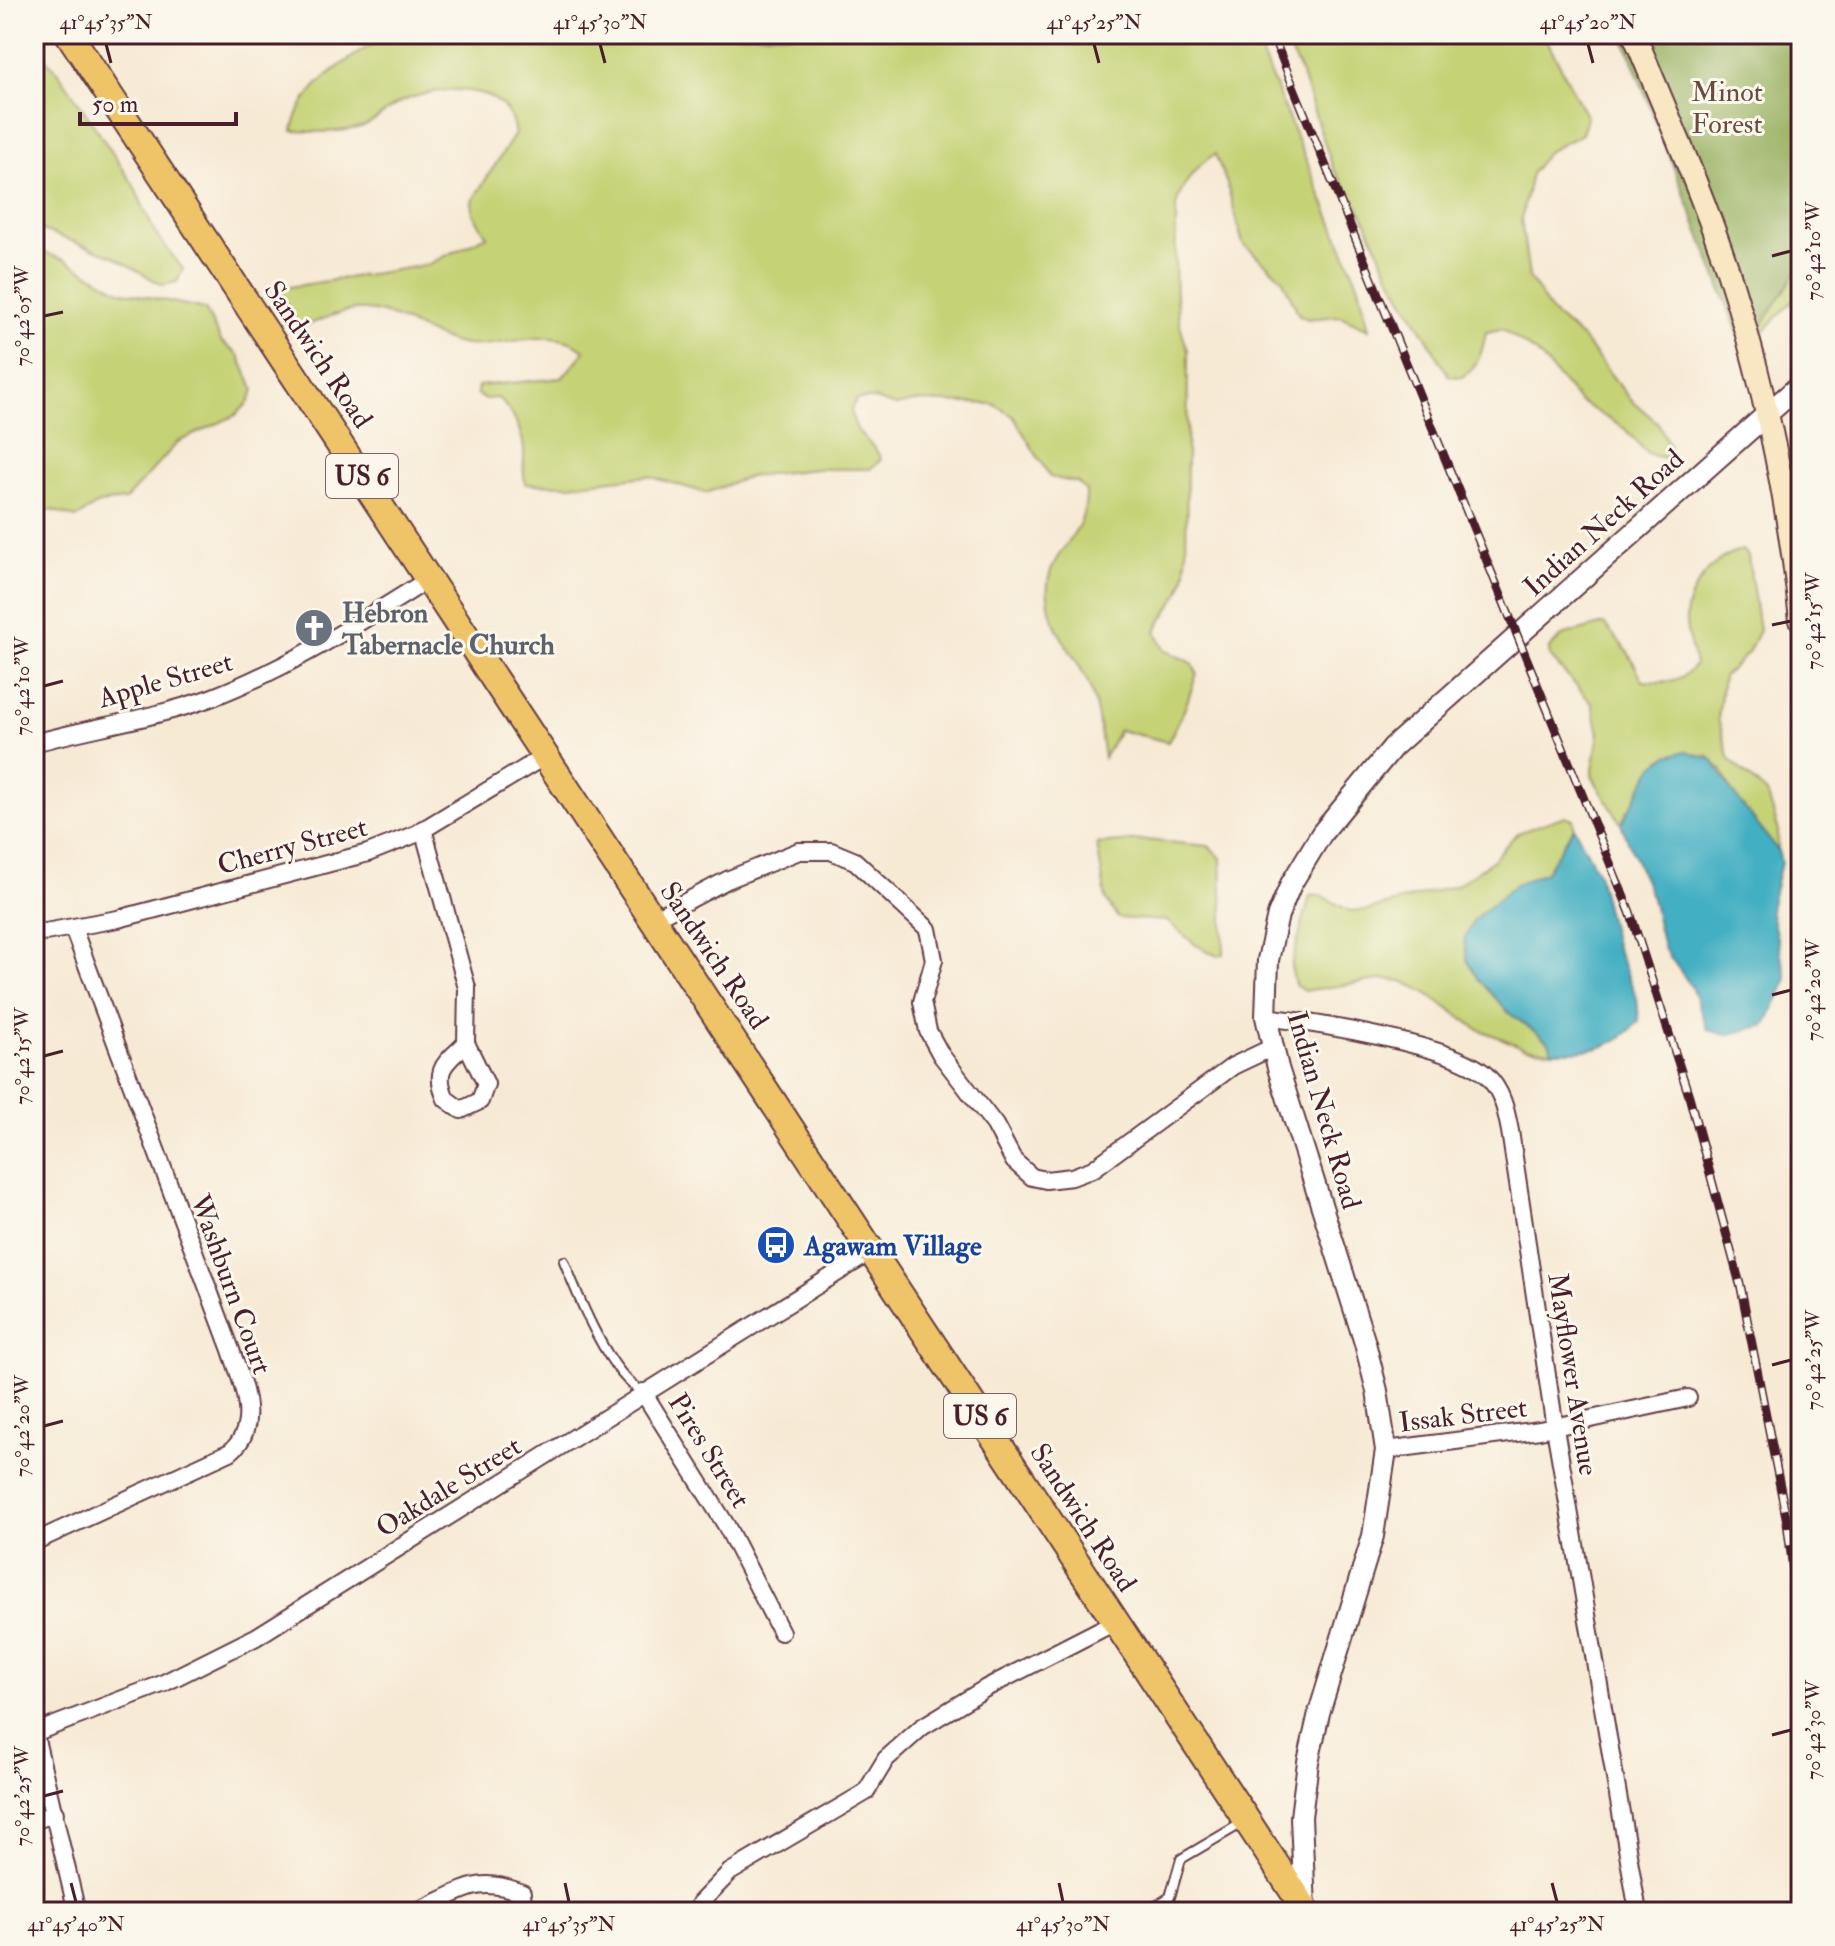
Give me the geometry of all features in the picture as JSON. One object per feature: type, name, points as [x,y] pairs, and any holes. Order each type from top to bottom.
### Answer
[{"type":"main road","name":"Sandwich Road","points":[[69,34],[1306,1910]]},
{"type":"main road","points":[[1634,34],[1727,270],[1767,416],[1791,478],[1801,620]]},
{"type":"street","name":"Indian Neck Road","points":[[1306,1910],[1301,1817],[1308,1762],[1325,1691],[1376,1523],[1386,1450],[1380,1403],[1365,1343],[1266,1017],[1268,960],[1283,900],[1314,845],[1364,779],[1413,728],[1801,384]]},
{"type":"street","name":"Apple Street","points":[[34,743],[188,705],[234,688],[318,647],[429,579]]},
{"type":"street","name":"Cherry Street","points":[[34,934],[73,928],[368,853],[423,829],[545,756]]},
{"type":"street","points":[[423,829],[467,988],[466,1043]]},
{"type":"street","points":[[653,919],[727,880],[799,851],[831,851],[855,861],[928,929],[934,960],[922,1002],[928,1031],[941,1055],[987,1112],[1014,1161],[1026,1173],[1039,1179],[1063,1179],[1093,1169],[1233,1066],[1273,1047]]},
{"type":"street","name":"Washburn Court","points":[[34,1542],[230,1452],[245,1437],[248,1420],[231,1350],[73,928]]},
{"type":"street","name":"Mayflower Avenue","points":[[1266,1017],[1442,1054],[1478,1069],[1493,1083],[1504,1106],[1555,1428],[1638,1912]]},
{"type":"street","name":"Oakdale Street","points":[[34,1732],[108,1706],[226,1654],[872,1251]]},
{"type":"street","name":"Pires Street","points":[[643,1392],[726,1525],[781,1632]]},
{"type":"street","name":"Issak Street","points":[[1386,1450],[1555,1428],[1688,1398]]},
{"type":"street","points":[[700,1903],[730,1872],[866,1792],[886,1759],[933,1720],[1115,1622]]},
{"type":"street","points":[[34,1732],[77,1912]]},
{"type":"street","points":[[34,1821],[55,1813]]},
{"type":"street","points":[[414,1912],[442,1908],[477,1884],[498,1883],[522,1893],[524,1912]]},
{"type":"lane","name":"Pires Street","points":[[564,1261],[612,1359],[630,1385],[643,1392]]},
{"type":"lane","points":[[1146,1912],[1170,1897],[1181,1859],[1249,1820]]},
{"type":"lane","points":[[1442,1912],[1449,1912]]},
{"type":"green space","points":[[388,34],[1253,34],[1359,286],[1369,329],[1340,316],[1308,319],[1299,315],[1282,278],[1243,244],[1227,184],[1215,154],[1197,169],[1182,190],[1176,206],[1176,297],[1188,350],[1186,571],[1178,596],[1156,631],[1164,650],[1192,663],[1197,673],[1185,708],[1168,742],[1119,730],[1104,758],[1092,694],[1054,621],[1048,597],[1052,568],[1080,522],[1086,491],[1078,483],[1050,477],[1013,416],[993,404],[918,401],[896,406],[874,399],[857,399],[851,409],[856,428],[881,460],[870,469],[816,469],[751,476],[706,493],[648,476],[569,485],[526,484],[523,444],[516,422],[498,398],[484,399],[477,394],[478,386],[562,378],[585,351],[573,343],[544,338],[466,345],[368,310],[340,313],[300,328],[281,293],[284,288],[427,265],[487,236],[473,214],[472,201],[515,134],[510,116],[500,104],[487,96],[471,91],[436,92],[403,101],[361,127],[319,132],[293,131],[306,99],[317,86],[343,63]]},
{"type":"green space","points":[[1281,34],[1544,34],[1587,118],[1582,134],[1547,152],[1531,174],[1521,219],[1529,277],[1552,313],[1582,338],[1631,400],[1658,423],[1670,447],[1665,458],[1648,454],[1625,429],[1579,401],[1538,354],[1502,329],[1486,332],[1479,357],[1469,372],[1463,377],[1449,376],[1388,272],[1363,215],[1333,168],[1300,70]]},
{"type":"green space","name":"Minot Forest","points":[[1622,34],[1801,34],[1801,265],[1745,351]]},
{"type":"green space","points":[[34,45],[61,76],[133,184],[155,233],[183,269],[177,282],[162,285],[113,256],[34,227]]},
{"type":"green space","points":[[34,249],[65,260],[120,291],[205,309],[221,341],[239,356],[254,390],[249,402],[236,415],[178,442],[125,500],[100,503],[76,518],[52,510],[34,511]]},
{"type":"green space","points":[[1801,265],[1801,292],[1746,350]]},
{"type":"green space","points":[[1743,550],[1748,556],[1759,630],[1748,653],[1723,677],[1718,719],[1730,760],[1767,793],[1778,828],[1778,851],[1732,792],[1722,770],[1707,755],[1628,810],[1621,824],[1592,776],[1599,733],[1592,703],[1550,657],[1549,649],[1562,636],[1604,624],[1628,652],[1643,681],[1665,682],[1684,675],[1695,665],[1686,621],[1696,587],[1722,559]]},
{"type":"green space","points":[[1565,816],[1573,819],[1574,827],[1546,872],[1516,884],[1473,920],[1509,1013],[1549,1042],[1552,1051],[1525,1048],[1478,1029],[1425,992],[1402,981],[1385,979],[1304,991],[1295,985],[1291,966],[1310,896],[1320,895],[1350,911],[1369,910],[1457,885],[1492,861],[1517,833]]},
{"type":"green space","points":[[1145,840],[1209,846],[1221,858],[1224,954],[1217,956],[1196,945],[1167,921],[1118,918],[1106,900],[1097,844]]},
{"type":"water","points":[[1687,751],[1713,760],[1732,792],[1778,851],[1781,862],[1770,909],[1787,979],[1766,1025],[1726,1035],[1708,1030],[1691,986],[1663,947],[1652,898],[1621,824],[1653,767],[1668,755]]},
{"type":"water","points":[[1574,827],[1598,873],[1615,945],[1637,998],[1639,1021],[1619,1039],[1600,1048],[1552,1051],[1549,1042],[1509,1013],[1478,979],[1467,960],[1464,941],[1473,920],[1516,884],[1546,872]]},
{"type":"railway","points":[[1272,34],[1630,912],[1689,1096],[1741,1288],[1787,1522],[1801,1634]]},
{"type":"place","name":"Hebron Tabernacle Church","points":[[314,628]]},
{"type":"place","name":"Agawam Village","points":[[776,1245]]}]
